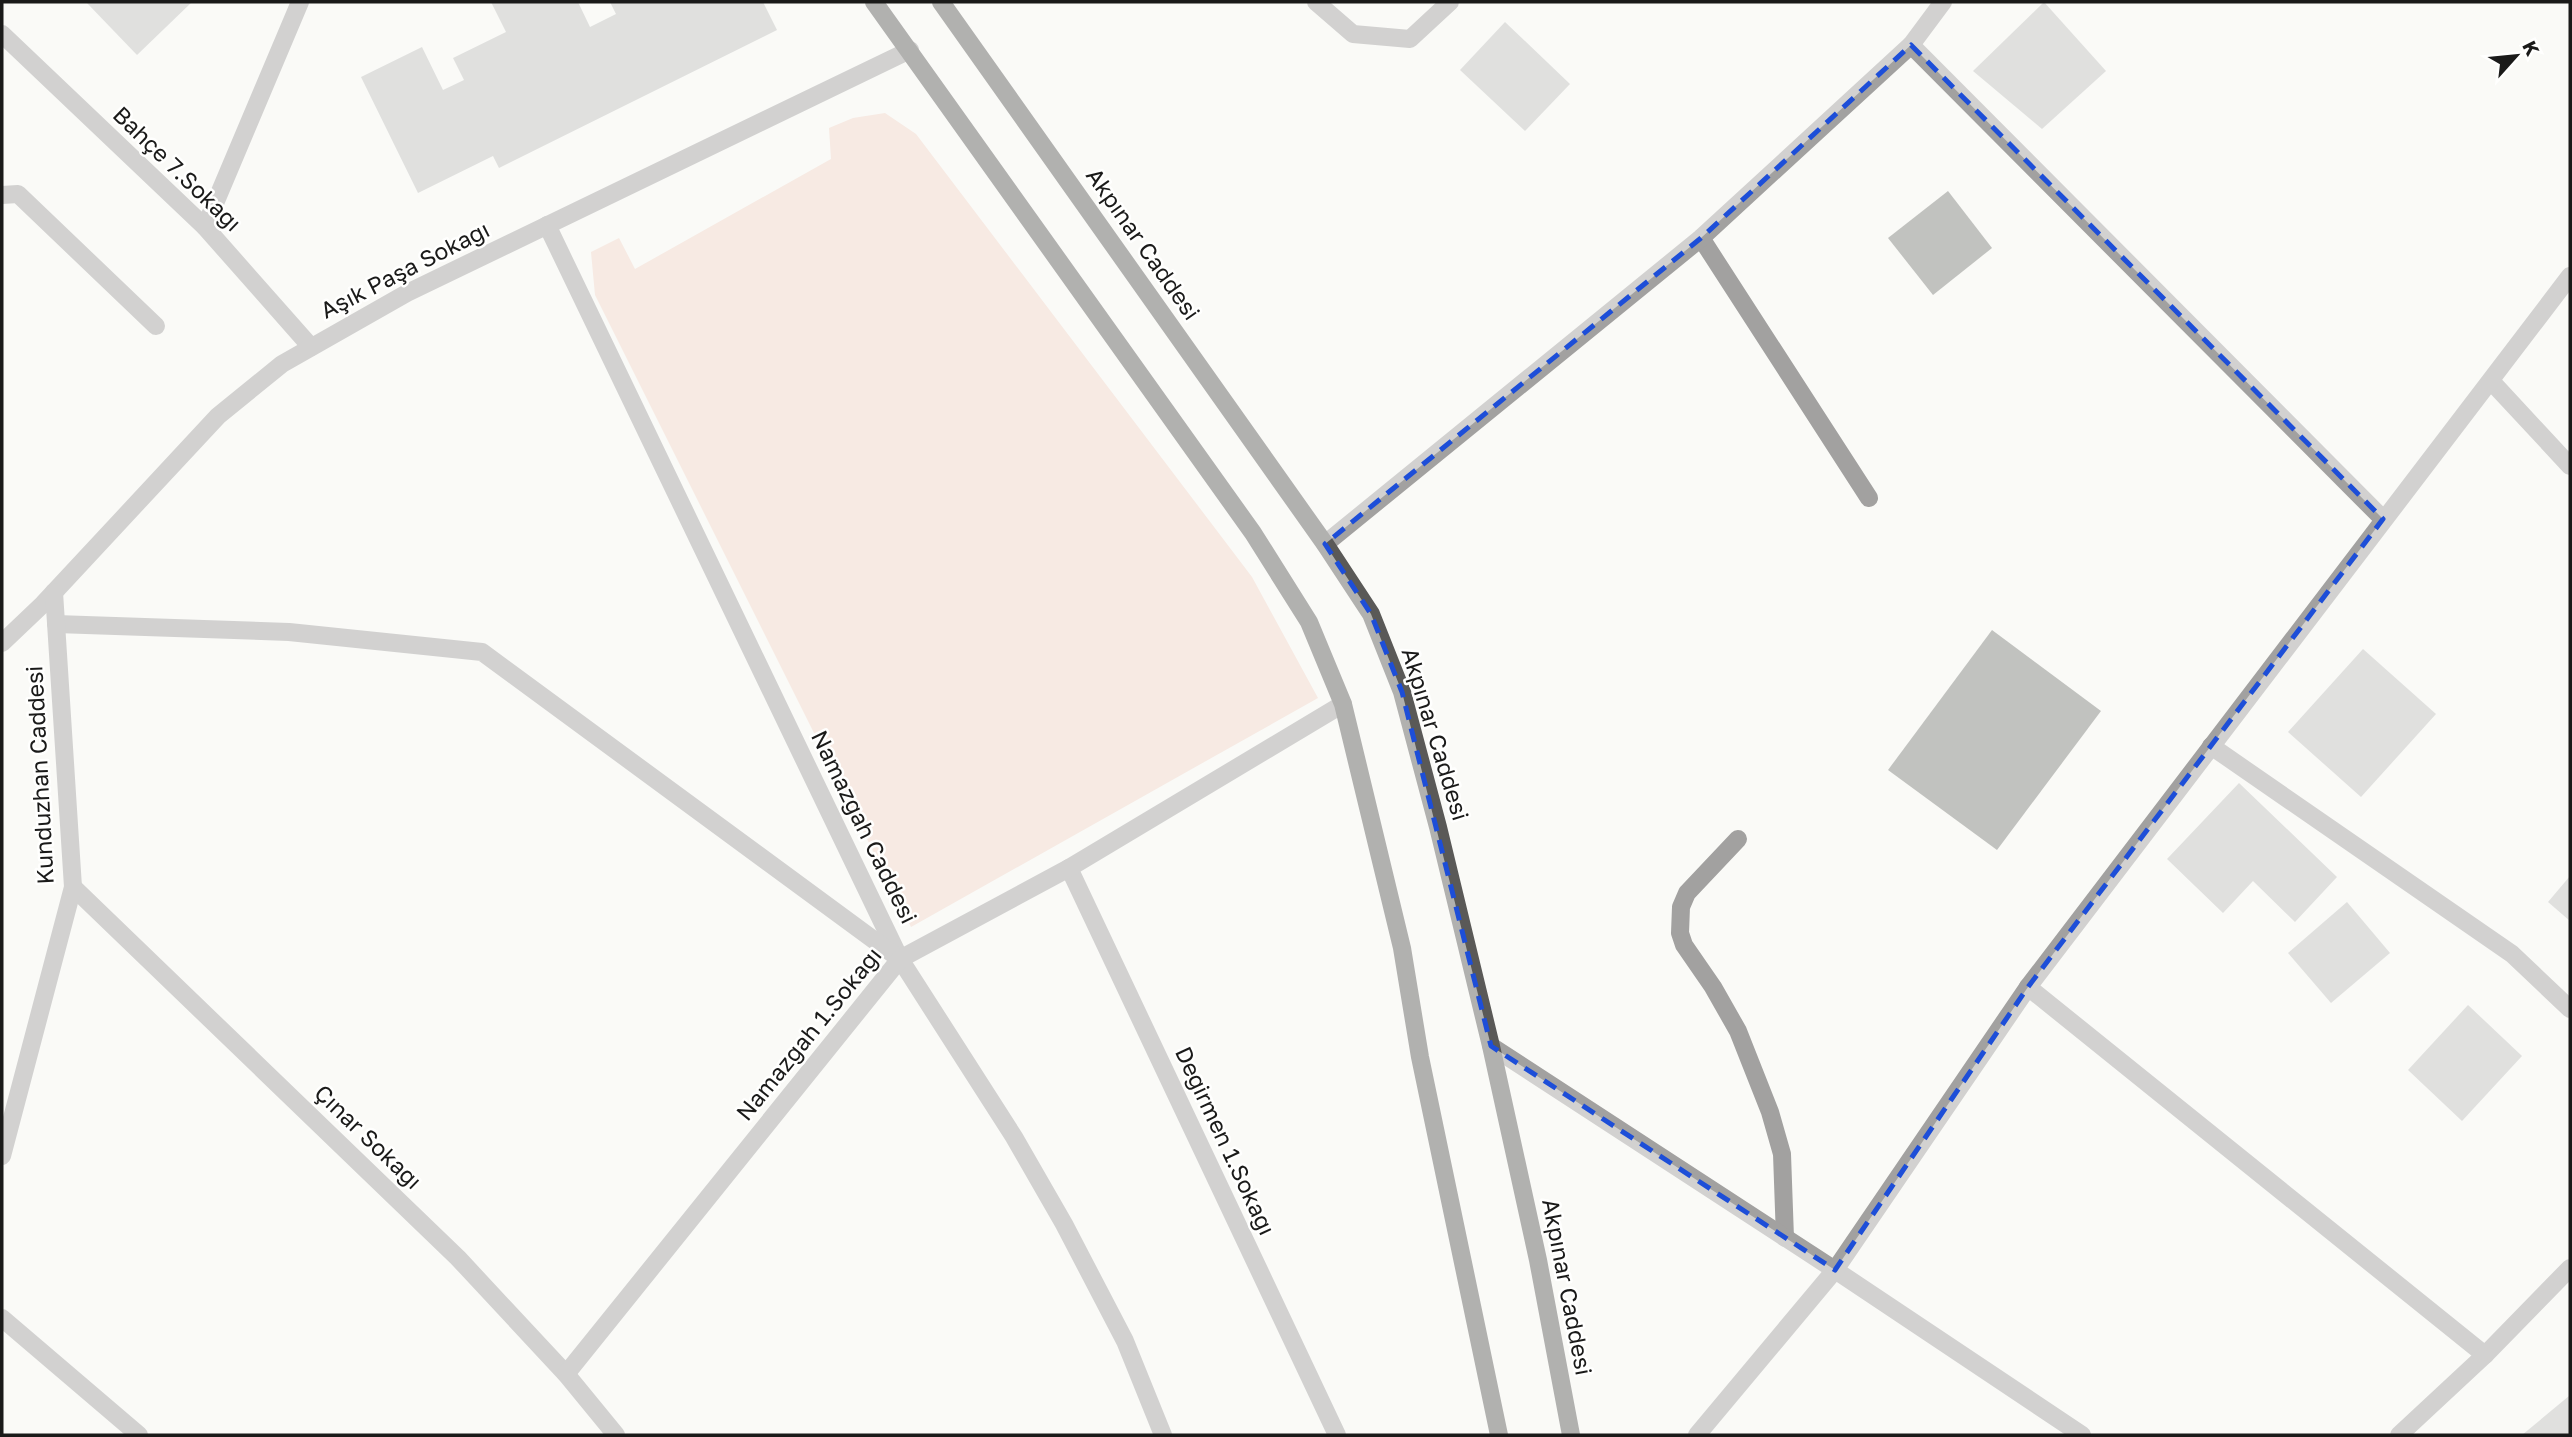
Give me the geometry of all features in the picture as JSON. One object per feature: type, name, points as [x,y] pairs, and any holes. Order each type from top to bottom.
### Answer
[{"type":"main road","points":[[874,2],[1253,533],[1309,622],[1343,704],[1402,948],[1420,1057],[1499,1435]]},
{"type":"main road","name":"Akpınar Caddesi","points":[[941,2],[1325,544],[1371,614],[1402,692],[1438,827],[1491,1046],[1535,1246],[1571,1435]]},
{"type":"street","points":[[205,227],[300,2]]},
{"type":"street","points":[[1316,2],[1353,34],[1410,39],[1450,2]]},
{"type":"street","points":[[1325,544],[1701,238],[1911,45],[1943,2]]},
{"type":"street","name":"Bahçe 7.Sokağı","points":[[2,34],[205,227],[311,347]]},
{"type":"street","points":[[1911,45],[2383,519]]},
{"type":"street","name":"Aşık Paşa Sokağı","points":[[2,643],[54,592],[218,416],[282,363],[407,293],[909,50]]},
{"type":"street","points":[[2,195],[18,194],[156,326]]},
{"type":"street","name":"Namazgah Caddesi","points":[[547,225],[900,959],[1014,1137],[1064,1224],[1125,1341],[1163,1435]]},
{"type":"street","points":[[1701,238],[1869,498]]},
{"type":"street","points":[[1697,1435],[1835,1270],[2028,987],[2570,276]]},
{"type":"street","points":[[2491,381],[2570,466]]},
{"type":"street","name":"Kunduzhan Caddesi","points":[[2,1156],[72,887],[54,592]]},
{"type":"street","points":[[56,624],[289,632],[482,652],[900,959]]},
{"type":"street","name":"Namazgah 1.Sokağı","points":[[566,1374],[900,959],[1069,868],[1343,704]]},
{"type":"street","points":[[2211,746],[2512,954],[2570,1009]]},
{"type":"street","points":[[1738,839],[1687,894],[1681,907],[1680,933],[1684,945],[1713,987],[1738,1031],[1770,1112],[1782,1154],[1785,1238]]},
{"type":"street","name":"Değirmen 1.Sokağı","points":[[1069,868],[1337,1435]]},
{"type":"street","name":"Çınar Sokağı","points":[[72,887],[458,1258],[566,1374],[616,1435]]},
{"type":"street","points":[[2028,987],[2485,1355]]},
{"type":"street","points":[[1491,1046],[2082,1435]]},
{"type":"street","points":[[2399,1435],[2485,1355],[2570,1268]]},
{"type":"street","points":[[2,1318],[139,1435]]},
{"type":"highlighted area","points":[[1911,45],[2383,519],[2028,987],[1835,1270],[1491,1046],[1402,692],[1371,614],[1325,544],[1701,238]]},
{"type":"shaded area","points":[[885,113],[916,134],[1252,577],[1318,698],[911,927],[595,295],[591,252],[619,238],[635,269],[831,159],[829,128],[853,118]]},
{"type":"building","points":[[86,2],[192,2],[137,55]]},
{"type":"building","points":[[491,2],[578,2],[590,27],[616,14],[610,2],[763,2],[777,30],[499,168],[493,156],[418,193],[361,77],[422,47],[443,90],[464,80],[453,58],[506,32]]},
{"type":"building","points":[[2044,2],[2106,71],[2042,129],[1973,71]]},
{"type":"building","points":[[1505,22],[1570,84],[1525,131],[1460,70]]},
{"type":"building","points":[[1948,191],[1992,248],[1933,295],[1888,238]]},
{"type":"building","points":[[1992,630],[2101,711],[1997,850],[1888,770]]},
{"type":"building","points":[[2363,649],[2436,714],[2361,797],[2288,732]]},
{"type":"building","points":[[2239,783],[2337,877],[2295,922],[2253,881],[2223,913],[2167,859]]},
{"type":"building","points":[[2570,876],[2570,921],[2548,902]]},
{"type":"building","points":[[2347,902],[2390,953],[2331,1003],[2288,953]]},
{"type":"building","points":[[2468,1005],[2522,1056],[2462,1121],[2408,1070]]},
{"type":"building","points":[[2569,1396],[2570,1435],[2522,1435]]}]
